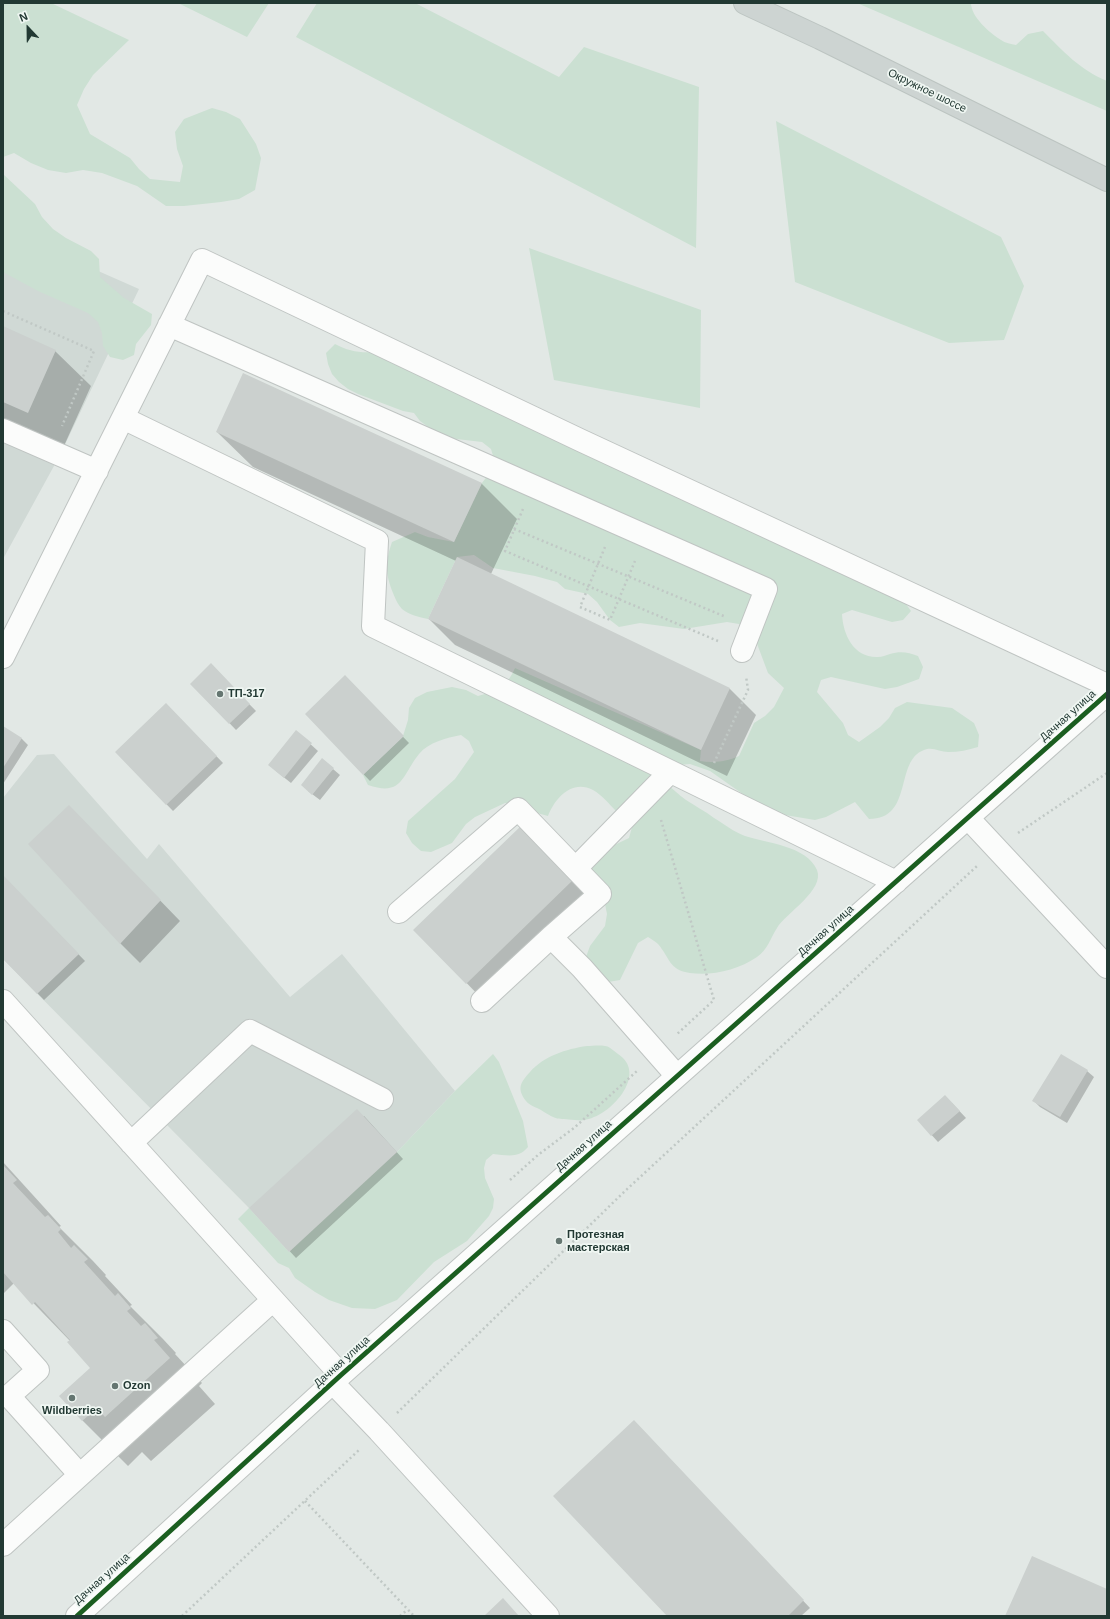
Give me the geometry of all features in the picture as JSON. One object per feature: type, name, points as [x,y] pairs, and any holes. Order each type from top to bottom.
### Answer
[{"type":"main road","name":"Окружное шоссе","points":[[745,3],[827,41],[1107,180]]},
{"type":"street","points":[[3,657],[202,260],[580,440],[1107,685]]},
{"type":"street","points":[[169,325],[766,590],[742,651]]},
{"type":"street","points":[[123,418],[377,541],[373,626],[896,882]]},
{"type":"street","points":[[3,430],[96,471]]},
{"type":"street","name":"Дачная улица","points":[[77,1616],[337,1379],[1107,694]]},
{"type":"street","points":[[576,868],[670,772]]},
{"type":"street","points":[[400,912],[518,809],[600,894],[482,1001]]},
{"type":"street","points":[[968,818],[1107,967]]},
{"type":"street","points":[[551,937],[582,968],[677,1076]]},
{"type":"street","points":[[3,1001],[273,1300],[379,1431],[548,1616]]},
{"type":"street","points":[[131,1143],[250,1031],[382,1099]]},
{"type":"street","points":[[3,1545],[273,1300]]},
{"type":"street","points":[[3,1331],[38,1370],[9,1396],[80,1475]]},
{"type":"path","points":[[3,311],[94,351],[51,451]]},
{"type":"path","points":[[532,486],[505,551],[742,651],[748,690],[713,764]]},
{"type":"path","points":[[615,523],[580,607],[610,620],[646,536]]},
{"type":"path","points":[[514,529],[751,628]]},
{"type":"path","points":[[182,1616],[379,1431],[625,1191],[996,848],[1107,773]]},
{"type":"path","points":[[510,1180],[538,1155],[574,1128],[714,1000],[652,791]]},
{"type":"path","points":[[305,1501],[414,1616]]},
{"type":"path","points":[[400,1616],[407,1609]]},
{"type":"shaded area","points":[[3,229],[139,289],[60,455],[3,559]]},
{"type":"shaded area","points":[[54,754],[147,859],[159,844],[290,997],[342,954],[455,1091],[397,1152],[289,1252],[249,1208],[3,959],[3,798],[37,755]]},
{"type":"green space","points":[[3,3],[51,3],[129,40],[93,75],[84,89],[77,105],[90,134],[130,158],[150,179],[180,182],[183,166],[177,149],[175,132],[184,119],[212,108],[226,112],[240,119],[256,144],[261,158],[255,190],[239,199],[184,206],[166,206],[137,186],[102,173],[83,170],[66,173],[48,170],[31,163],[14,153],[3,157]]},
{"type":"green space","points":[[178,3],[269,3],[247,37]]},
{"type":"green space","points":[[317,3],[415,3],[559,77],[584,47],[699,87],[696,248],[296,37]]},
{"type":"green space","points":[[857,3],[971,3],[974,14],[987,29],[1003,41],[1016,45],[1028,34],[1043,31],[1080,66],[1097,77],[1107,81],[1107,111]]},
{"type":"green space","points":[[776,121],[1001,237],[1024,286],[1004,340],[949,343],[795,282]]},
{"type":"green space","points":[[3,174],[35,204],[42,217],[53,229],[66,238],[91,251],[99,259],[100,277],[124,298],[152,314],[151,325],[136,344],[134,355],[123,360],[110,357],[103,346],[102,333],[98,322],[88,313],[38,291],[3,272]]},
{"type":"green space","points":[[529,248],[701,310],[700,408],[554,380]]},
{"type":"green space","points":[[335,344],[354,351],[374,352],[903,600],[911,611],[903,620],[892,622],[852,610],[842,614],[843,622],[851,644],[862,654],[878,657],[897,652],[904,652],[918,656],[923,667],[919,679],[897,687],[885,689],[831,677],[821,680],[817,692],[843,723],[848,735],[859,742],[880,727],[889,718],[895,708],[907,702],[952,708],[974,723],[979,735],[978,747],[952,752],[933,749],[924,750],[915,756],[909,765],[898,800],[892,810],[883,816],[869,819],[855,802],[826,817],[815,820],[779,814],[770,807],[759,804],[747,797],[710,771],[690,764],[679,765],[665,783],[686,800],[729,828],[745,836],[786,847],[805,856],[812,862],[817,870],[818,878],[810,893],[777,928],[764,951],[750,962],[733,969],[716,973],[690,973],[674,966],[658,944],[648,937],[638,943],[620,980],[608,982],[586,957],[590,946],[605,926],[607,914],[605,904],[575,875],[606,849],[629,838],[632,827],[599,794],[585,787],[571,789],[560,797],[551,809],[548,816],[517,804],[505,803],[475,817],[466,824],[452,843],[431,852],[421,851],[412,843],[406,833],[408,821],[455,779],[474,752],[469,741],[461,735],[444,739],[428,746],[419,754],[405,776],[395,786],[380,788],[368,785],[363,775],[403,736],[408,720],[409,708],[415,698],[427,692],[452,687],[466,690],[478,696],[496,690],[505,684],[515,668],[701,750],[700,761],[705,762],[724,761],[739,756],[754,723],[765,716],[774,707],[784,688],[768,673],[756,641],[746,635],[739,624],[727,622],[684,629],[640,623],[619,627],[610,620],[597,602],[588,594],[565,589],[557,582],[493,568],[474,555],[457,557],[428,619],[418,617],[402,609],[390,586],[387,573],[387,562],[392,542],[415,532],[428,537],[454,542],[482,483],[491,471],[494,459],[491,449],[482,442],[448,438],[438,434],[420,421],[414,413],[403,411],[348,389],[332,374],[328,364],[326,353]]},
{"type":"green space","points":[[587,1046],[607,1046],[627,1062],[629,1072],[628,1083],[614,1103],[605,1111],[594,1117],[581,1120],[560,1119],[551,1116],[526,1101],[520,1089],[521,1085],[524,1079],[536,1066],[556,1054]]},
{"type":"green space","points":[[493,1054],[499,1062],[523,1121],[528,1147],[516,1155],[493,1154],[486,1160],[484,1168],[485,1178],[494,1199],[493,1208],[489,1216],[467,1241],[434,1262],[397,1300],[375,1309],[352,1308],[329,1300],[295,1278],[289,1268],[278,1263],[238,1219],[249,1208],[289,1252],[397,1152],[455,1091]]},
{"type":"building","points":[[3,326],[56,350],[28,413],[3,402]]},
{"type":"building","points":[[243,373],[482,483],[454,542],[216,432]]},
{"type":"building","points":[[457,557],[730,688],[701,750],[428,619]]},
{"type":"building","name":"ТП-317","points":[[211,663],[250,704],[229,724],[190,684]]},
{"type":"building","points":[[345,675],[404,736],[363,775],[305,714]]},
{"type":"building","points":[[166,703],[217,756],[166,805],[115,752]]},
{"type":"building","points":[[3,726],[22,738],[3,768]]},
{"type":"building","points":[[296,730],[312,743],[284,778],[268,765]]},
{"type":"building","points":[[322,758],[334,768],[312,795],[301,785]]},
{"type":"building","points":[[69,805],[161,900],[120,944],[28,844]]},
{"type":"building","points":[[522,825],[574,879],[466,984],[413,930]]},
{"type":"building","points":[[3,875],[79,954],[37,994],[3,959]]},
{"type":"building","points":[[1061,1054],[1088,1070],[1060,1117],[1032,1101]]},
{"type":"building","points":[[945,1095],[960,1111],[931,1136],[917,1120]]},
{"type":"building","points":[[357,1109],[397,1152],[289,1252],[249,1208]]},
{"type":"building","points":[[3,1165],[17,1180],[13,1183],[45,1217],[48,1215],[61,1229],[58,1232],[71,1248],[74,1245],[88,1259],[84,1262],[115,1296],[118,1293],[131,1308],[127,1311],[141,1326],[145,1323],[158,1338],[154,1340],[170,1358],[105,1417],[97,1408],[82,1421],[59,1396],[90,1368],[67,1342],[70,1340],[35,1302],[32,1305],[3,1272]]},
{"type":"building","points":[[634,1420],[804,1600],[788,1616],[667,1616],[553,1496]]},
{"type":"building","points":[[1032,1556],[1107,1589],[1107,1616],[1005,1616]]},
{"type":"building","points":[[503,1598],[519,1616],[484,1616]]},
{"type":"cycle path","points":[[77,1616],[341,1375],[1107,694]]},
{"type":"place","name":"ТП-317","points":[[220,694]]},
{"type":"place","name":"Протезная мастерская","points":[[559,1241]]},
{"type":"place","name":"Ozon","points":[[115,1386]]},
{"type":"place","name":"Wildberries","points":[[72,1398]]}]
